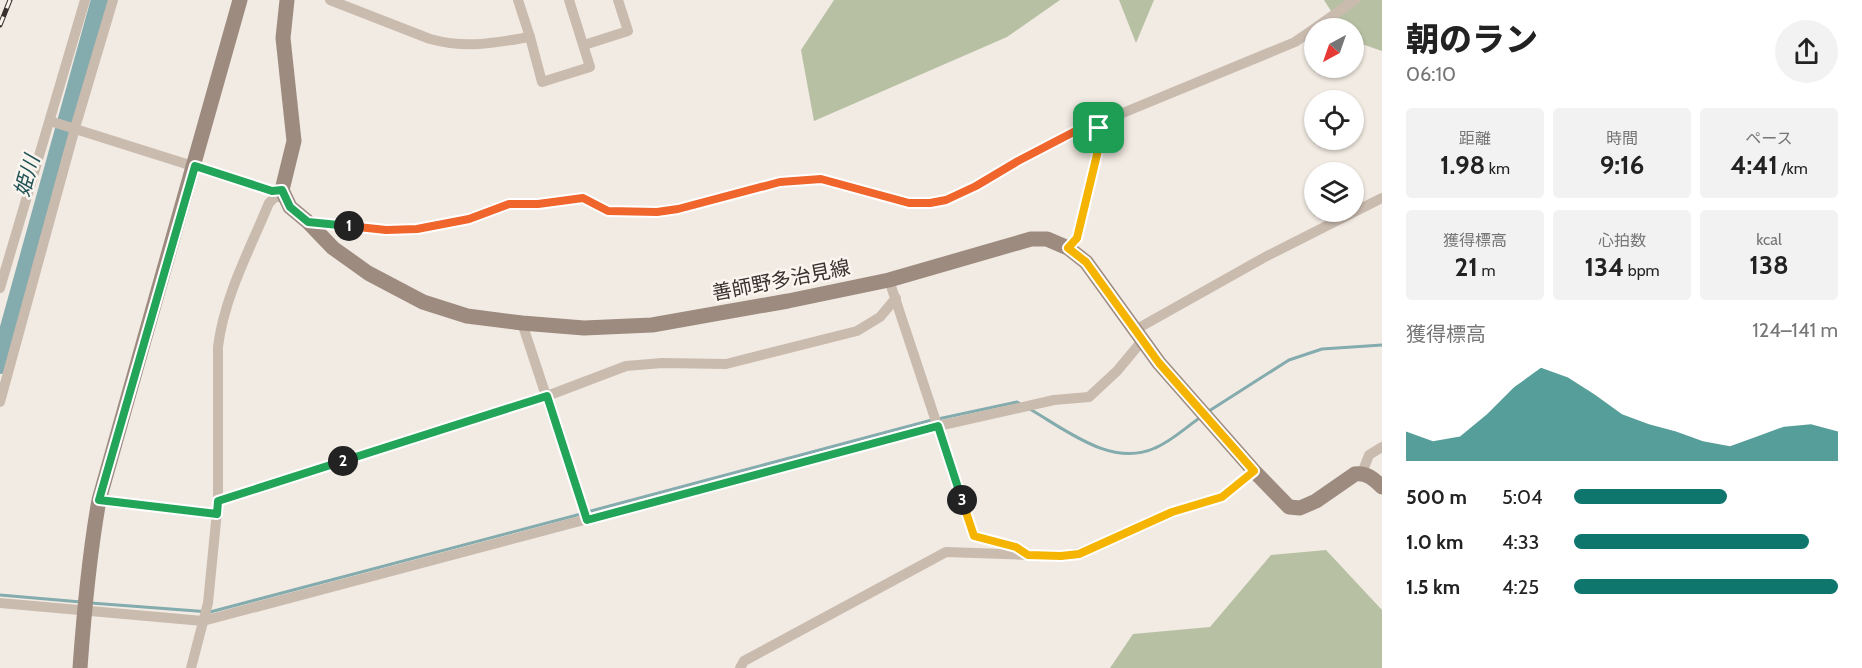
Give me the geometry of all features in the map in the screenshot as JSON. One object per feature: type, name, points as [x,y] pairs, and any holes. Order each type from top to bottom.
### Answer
[{"type":"main road","points":[[80,668],[93,531],[99,500],[240,0]]},
{"type":"main road","points":[[284,194],[294,141],[283,38],[287,0]]},
{"type":"main road","name":"善師野多治見線","points":[[284,194],[290,207],[333,248],[368,273],[423,302],[467,316],[584,328],[652,325],[788,301],[889,280],[1031,239],[1047,239],[1068,248],[1086,262],[1138,336],[1254,471],[1289,507],[1300,508],[1316,501],[1346,479],[1362,473]]},
{"type":"main road","points":[[1362,473],[1371,477],[1382,487]]},
{"type":"street","points":[[0,288],[85,0]]},
{"type":"street","points":[[0,402],[75,128],[113,0]]},
{"type":"street","points":[[330,0],[445,43],[470,46],[530,37]]},
{"type":"street","points":[[518,0],[542,82],[590,68],[569,0]]},
{"type":"street","points":[[584,45],[628,31],[618,0]]},
{"type":"street","points":[[1330,18],[1355,0]]},
{"type":"street","points":[[1099,128],[1113,117],[1295,42],[1304,36]]},
{"type":"street","points":[[50,121],[284,194]]},
{"type":"street","points":[[308,222],[386,230],[417,229],[469,219],[509,204],[538,204],[583,198],[608,211],[657,212],[678,209],[780,182],[808,179],[821,179],[909,203],[930,203],[946,200],[976,186],[1089,124],[1099,128]]},
{"type":"street","points":[[1068,248],[1077,238],[1100,142],[1099,128]]},
{"type":"street","points":[[191,668],[208,603],[217,514],[218,347],[221,324],[228,301],[269,203],[275,197],[284,194]]},
{"type":"street","points":[[0,603],[203,621],[938,425],[1054,400],[1089,397],[1117,371],[1138,336],[1267,256],[1382,198]]},
{"type":"street","points":[[889,280],[897,298],[974,536],[1016,547],[1028,555]]},
{"type":"street","points":[[218,501],[547,396],[626,366],[662,363],[726,364],[857,331],[880,317],[897,298]]},
{"type":"street","points":[[522,323],[587,520]]},
{"type":"street","points":[[1362,473],[1369,455],[1382,447]]},
{"type":"street","points":[[741,668],[744,661],[946,552],[1061,556],[1088,551],[1172,512],[1222,497],[1254,471]]},
{"type":"street","points":[[99,500],[217,514]]},
{"type":"green space","points":[[834,0],[1060,0],[1007,37],[814,121],[801,50]]},
{"type":"green space","points":[[1119,0],[1154,0],[1136,43]]},
{"type":"green space","points":[[1324,0],[1382,0],[1382,51],[1364,45],[1364,18],[1336,18]]},
{"type":"green space","points":[[1326,550],[1382,610],[1382,668],[1110,668],[1133,634],[1210,627],[1271,555]]},
{"type":"waterway","name":"姫川","points":[[0,364],[101,0]]},
{"type":"waterway","points":[[1209,411],[1289,360],[1322,349],[1382,345]]},
{"type":"waterway","points":[[938,419],[1017,402],[1020,404]]},
{"type":"waterway","points":[[1028,408],[1089,443],[1105,450],[1122,453],[1138,453],[1155,448],[1201,417]]},
{"type":"waterway","points":[[587,512],[932,420]]},
{"type":"waterway","points":[[91,603],[210,612],[581,514]]},
{"type":"waterway","points":[[0,595],[81,602]]},
{"type":"railway","points":[[0,25],[10,0]]},
{"type":"route","points":[[1089,124],[1099,128],[1100,142],[1077,238],[1068,248],[1086,262],[1159,363],[1254,471],[1222,497],[1172,512],[1088,551],[1061,556],[1028,555],[1016,547],[974,536],[938,426],[587,520],[547,396],[218,501],[217,514],[99,500],[195,166],[272,191],[282,190],[290,207],[308,222],[386,230],[417,229],[469,219],[509,204],[538,204],[583,198],[608,211],[657,212],[678,209],[780,182],[808,179],[821,179],[909,203],[930,203],[946,200],[976,186],[1089,124]]}]
